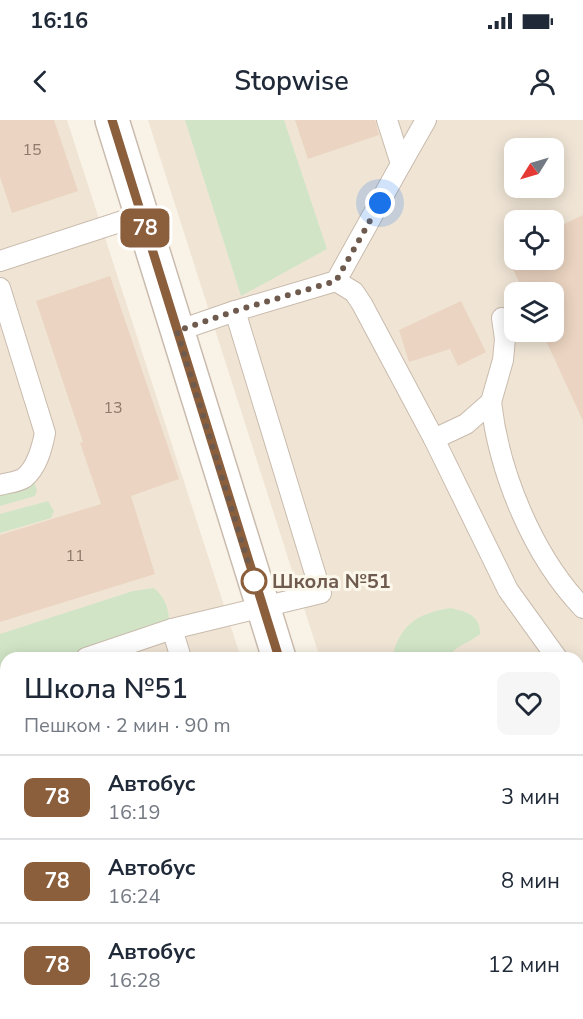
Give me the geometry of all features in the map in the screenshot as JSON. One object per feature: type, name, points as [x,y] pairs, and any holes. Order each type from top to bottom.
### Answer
[{"type":"street","points":[[112,120],[277,652]]},
{"type":"lane","points":[[387,120],[401,164]]},
{"type":"lane","points":[[177,331],[336,281],[426,120]]},
{"type":"lane","points":[[0,261],[141,215]]},
{"type":"lane","points":[[336,281],[354,292],[362,304],[434,439],[508,590],[553,652]]},
{"type":"lane","points":[[0,288],[45,433],[40,455],[32,468],[23,478],[0,485]]},
{"type":"lane","points":[[104,652],[172,629],[321,593],[235,311]]},
{"type":"lane","points":[[501,318],[505,339],[503,360],[491,402],[495,432],[505,470],[527,523],[559,582],[583,608]]},
{"type":"lane","points":[[434,439],[466,424],[491,402]]},
{"type":"lane","points":[[172,629],[179,652]]},
{"type":"shaded area","points":[[0,120],[67,120],[239,652],[0,652]]},
{"type":"shaded area","points":[[148,120],[583,120],[583,652],[318,652]]},
{"type":"green space","points":[[185,120],[284,120],[327,249],[241,296]]},
{"type":"green space","points":[[33,480],[37,490],[35,496],[0,506],[0,490]]},
{"type":"green space","points":[[48,501],[54,511],[51,518],[0,533],[0,514]]},
{"type":"green space","points":[[154,588],[166,604],[169,622],[125,640],[85,652],[0,652],[0,634],[133,591]]},
{"type":"green space","points":[[450,608],[471,615],[478,622],[480,634],[453,652],[394,652],[400,637],[411,623]]},
{"type":"building","points":[[0,120],[54,120],[78,191],[12,213],[0,177]]},
{"type":"building","points":[[295,120],[375,120],[379,135],[308,159]]},
{"type":"building","points":[[583,215],[583,421],[547,342],[564,342],[564,282],[519,282],[513,270],[564,270],[564,224]]},
{"type":"building","points":[[110,276],[179,479],[131,496],[155,574],[0,622],[0,535],[101,504],[36,301]]},
{"type":"building","points":[[461,301],[486,352],[458,366],[450,349],[409,362],[399,330]]},
{"type":"bus line","name":"78","points":[[112,120],[277,652]]},
{"type":"place","name":"Школа №51","points":[[254,581]]},
{"type":"route","points":[[254,581],[177,331],[336,281],[380,203]]}]
